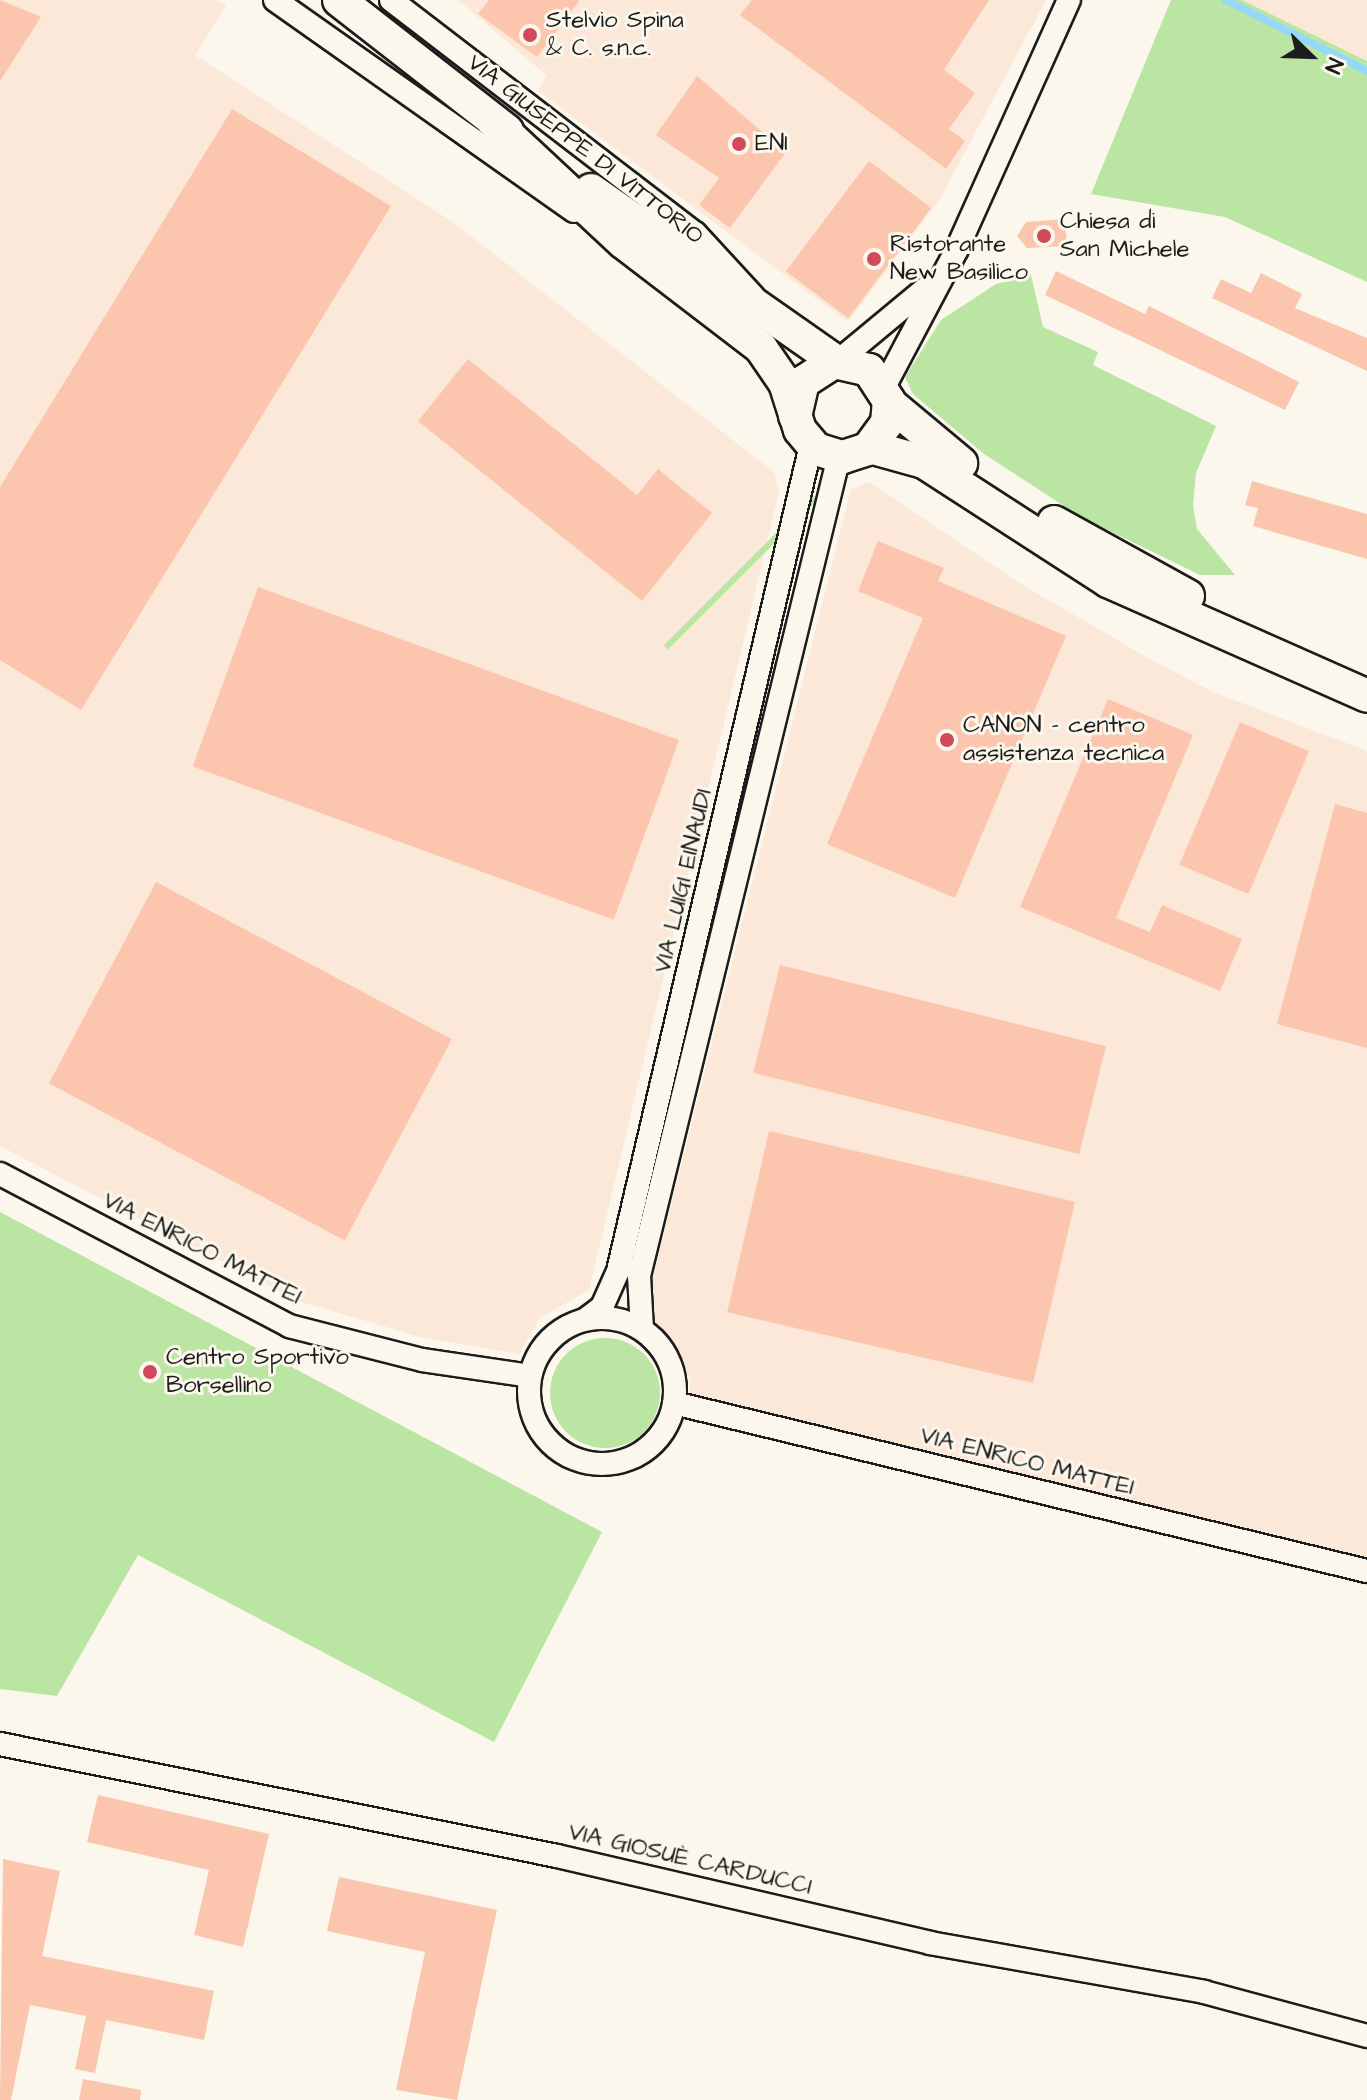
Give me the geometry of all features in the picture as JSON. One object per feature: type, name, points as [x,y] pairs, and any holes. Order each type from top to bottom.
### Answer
[{"type":"main road","name":"VIA GIUSEPPE DI VITTORIO","points":[[339,0],[491,119],[765,314],[837,362],[864,367],[886,395],[937,447],[1075,535],[1253,628],[1367,674]]},
{"type":"main road","name":"VIA GIUSEPPE DI VITTORIO","points":[[491,119],[623,242],[761,348],[785,383],[795,416],[825,451]]},
{"type":"main road","points":[[795,416],[805,379],[837,362]]},
{"type":"main road","points":[[870,447],[884,432],[886,395]]},
{"type":"main road","points":[[825,451],[870,447],[924,462],[1108,581],[1367,696]]},
{"type":"street","name":"VIA GIUSEPPE DI VITTORIO","points":[[275,0],[623,242]]},
{"type":"street","name":"VIA GIUSEPPE DI VITTORIO","points":[[391,0],[695,233],[735,270],[765,314]]},
{"type":"street","points":[[886,395],[948,267],[1069,0]]},
{"type":"street","points":[[837,362],[948,267]]},
{"type":"street","points":[[642,1329],[586,1319],[550,1339],[530,1376],[535,1421],[565,1454],[586,1463],[632,1458],[652,1445],[674,1403],[669,1361],[642,1329],[639,1276],[825,451]]},
{"type":"street","name":"VIA LUIGI EINAUDI","points":[[586,1319],[602,1307],[618,1271],[825,451]]},
{"type":"street","name":"VIA ENRICO MATTEI","points":[[0,1174],[289,1326],[422,1360],[530,1376]]},
{"type":"street","name":"VIA ENRICO MATTEI","points":[[674,1403],[1367,1571]]},
{"type":"street","name":"VIA GIOSUÈ CARDUCCI","points":[[0,1744],[542,1853],[930,1943],[1204,1992],[1367,2036]]},
{"type":"shaded area","points":[[0,0],[217,0],[226,6],[195,55],[454,223],[774,472],[779,492],[589,1290],[540,1318],[519,1354],[420,1337],[298,1301],[0,1146]]},
{"type":"shaded area","points":[[458,0],[1046,0],[941,197],[848,322],[538,91],[546,75]]},
{"type":"shaded area","points":[[1242,0],[1367,0],[1367,61]]},
{"type":"shaded area","points":[[869,482],[1021,584],[1155,662],[1213,692],[1367,751],[1367,1586],[685,1420],[691,1379],[655,1323],[649,1293],[851,489]]},
{"type":"green space","points":[[1171,0],[1242,0],[1367,61],[1367,282],[1225,217],[1091,194]]},
{"type":"green space","points":[[1031,275],[1043,327],[1098,352],[1093,365],[1216,426],[1196,473],[1193,505],[1197,529],[1235,575],[1200,575],[1081,517],[984,454],[913,394],[905,377],[941,320],[996,284]]},
{"type":"green space","points":[[813,496],[817,500],[668,649],[664,645]]},
{"type":"green space","points":[[753,762],[732,854],[728,854],[748,763]]},
{"type":"green space","name":"Centro Sportivo Borsellino","points":[[0,1212],[602,1532],[494,1742],[138,1555],[57,1696],[0,1689]]},
{"type":"green space","points":[[605,1338],[626,1342],[644,1354],[656,1372],[660,1393],[656,1414],[644,1432],[626,1444],[605,1448],[584,1444],[566,1432],[554,1414],[550,1393],[554,1372],[566,1354],[584,1342]]},
{"type":"building","points":[[0,0],[41,17],[0,81]]},
{"type":"building","name":"Stelvio Spina & C. s.n.c.","points":[[489,0],[580,0],[537,57],[478,14]]},
{"type":"building","points":[[752,0],[989,0],[944,70],[975,93],[949,129],[965,141],[946,169],[740,15]]},
{"type":"building","points":[[697,76],[786,152],[730,228],[699,205],[719,178],[656,135]]},
{"type":"building","points":[[232,109],[391,206],[81,710],[0,660],[0,487]]},
{"type":"building","points":[[869,161],[931,208],[848,318],[786,271]]},
{"type":"building","name":"Chiesa di San Michele","points":[[1065,219],[1067,246],[1027,248],[1017,236],[1026,222]]},
{"type":"building","points":[[1056,271],[1145,314],[1149,306],[1299,382],[1285,410],[1045,295]]},
{"type":"building","points":[[1261,273],[1302,294],[1295,308],[1367,338],[1367,371],[1212,298],[1221,279],[1251,293]]},
{"type":"building","points":[[468,359],[637,495],[658,469],[712,513],[642,601],[418,421]]},
{"type":"building","points":[[1252,481],[1367,514],[1367,559],[1253,526],[1258,508],[1245,505]]},
{"type":"building","name":"CANON - centro assistenza tecnica","points":[[878,541],[944,568],[938,581],[1066,636],[955,898],[827,844],[923,618],[858,591]]},
{"type":"building","points":[[258,587],[679,740],[614,920],[193,766]]},
{"type":"building","points":[[1108,699],[1193,735],[1116,918],[1150,932],[1162,905],[1242,939],[1220,991],[1020,907]]},
{"type":"building","points":[[1240,722],[1309,751],[1248,894],[1179,865]]},
{"type":"building","points":[[1335,804],[1367,813],[1367,1048],[1277,1024]]},
{"type":"building","points":[[156,882],[452,1039],[345,1241],[49,1083]]},
{"type":"building","points":[[780,965],[1106,1046],[1079,1154],[753,1073]]},
{"type":"building","points":[[769,1131],[1075,1202],[1033,1383],[727,1312]]},
{"type":"building","points":[[98,1795],[269,1834],[243,1947],[194,1935],[209,1870],[87,1842]]},
{"type":"building","points":[[3,1859],[60,1871],[42,1956],[214,1991],[204,2040],[106,2020],[95,2073],[75,2069],[86,2016],[30,2005],[11,2100],[0,2100]]},
{"type":"building","points":[[339,1877],[497,1910],[457,2100],[396,2090],[425,1952],[327,1931]]},
{"type":"building","points":[[83,2079],[141,2090],[140,2100],[79,2100]]},
{"type":"waterway","points":[[1226,0],[1367,71]]},
{"type":"place","name":"Stelvio Spina & C. s.n.c.","points":[[530,35]]},
{"type":"place","name":"ENI","points":[[739,144]]},
{"type":"place","name":"Chiesa di San Michele","points":[[1044,236]]},
{"type":"place","name":"Ristorante New Basilico","points":[[874,259]]},
{"type":"place","name":"CANON - centro assistenza tecnica","points":[[947,740]]},
{"type":"place","name":"Centro Sportivo Borsellino","points":[[150,1372]]}]
